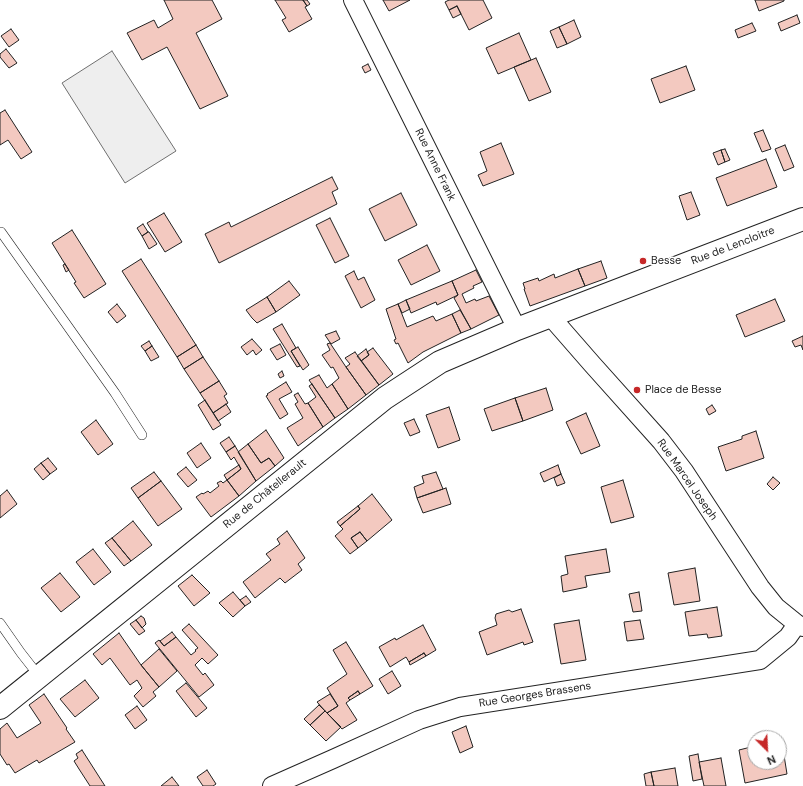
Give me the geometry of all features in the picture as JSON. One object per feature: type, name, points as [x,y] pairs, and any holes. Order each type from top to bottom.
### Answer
[{"type":"main road","name":"Rue de Lencloitre","points":[[551,316],[803,219]]},
{"type":"main road","name":"Rue de Châtellerault","points":[[0,708],[385,398],[440,362],[551,316]]},
{"type":"street","name":"Rue Anne Frank","points":[[353,0],[517,329]]},
{"type":"street","name":"Rue Marcel Joseph","points":[[551,316],[661,441],[684,471],[760,587],[776,607],[800,625]]},
{"type":"street","name":"Rue Georges Brassens","points":[[272,786],[419,720],[460,707],[760,660],[800,625]]},
{"type":"lane","points":[[1,232],[115,393],[142,435]]},
{"type":"lane","points":[[0,623],[39,676]]},
{"type":"shaded area","points":[[112,51],[176,151],[125,183],[62,83]]},
{"type":"building","points":[[164,0],[212,0],[222,19],[196,33],[228,96],[200,109],[167,47],[142,60],[127,33],[154,20],[158,28],[173,19]]},
{"type":"building","points":[[275,0],[303,0],[312,19],[289,32],[282,20],[286,18]]},
{"type":"building","points":[[303,0],[307,0],[310,4],[307,6]]},
{"type":"building","points":[[383,0],[410,0],[389,11]]},
{"type":"building","points":[[449,0],[483,0],[492,18],[469,30],[457,6],[449,10],[445,2]]},
{"type":"building","points":[[755,0],[784,0],[784,1],[759,11]]},
{"type":"building","points":[[457,6],[461,14],[453,18],[449,10]]},
{"type":"building","points":[[797,15],[800,23],[781,31],[778,23]]},
{"type":"building","points":[[574,20],[581,37],[567,44],[559,27]]},
{"type":"building","points":[[752,23],[756,31],[738,38],[735,30]]},
{"type":"building","points":[[559,27],[567,44],[557,48],[550,31]]},
{"type":"building","points":[[11,29],[19,40],[9,47],[1,36]]},
{"type":"building","points":[[519,33],[531,60],[498,74],[486,48]]},
{"type":"building","points":[[6,49],[17,63],[9,68],[0,57],[0,54]]},
{"type":"building","points":[[536,58],[551,92],[529,101],[514,67]]},
{"type":"building","points":[[368,64],[371,70],[365,73],[362,67]]},
{"type":"building","points":[[686,66],[695,90],[660,103],[651,79]]},
{"type":"building","points":[[5,110],[32,152],[21,159],[8,140],[0,145],[0,113]]},
{"type":"building","points":[[763,130],[771,149],[762,152],[754,133]]},
{"type":"building","points":[[501,143],[514,174],[483,186],[478,175],[487,171],[480,152]]},
{"type":"building","points":[[785,145],[794,167],[784,171],[775,149]]},
{"type":"building","points":[[725,149],[730,160],[725,162],[721,150]]},
{"type":"building","points":[[721,150],[725,162],[718,165],[713,153]]},
{"type":"building","points":[[766,159],[777,187],[727,206],[716,178]]},
{"type":"building","points":[[332,177],[338,189],[332,192],[337,204],[219,263],[205,234],[229,222],[231,227]]},
{"type":"building","points":[[691,192],[700,215],[687,220],[679,196]]},
{"type":"building","points":[[401,193],[417,225],[385,241],[369,209]]},
{"type":"building","points":[[164,213],[182,242],[165,252],[147,223]]},
{"type":"building","points":[[330,218],[349,256],[335,263],[316,225]]},
{"type":"building","points":[[143,224],[148,232],[142,236],[137,228]]},
{"type":"building","points":[[72,230],[106,284],[84,298],[52,243]]},
{"type":"building","points":[[148,232],[157,244],[149,249],[142,236]]},
{"type":"building","points":[[427,245],[440,271],[411,285],[398,260]]},
{"type":"building","points":[[141,259],[196,345],[177,357],[122,271]]},
{"type":"building","points":[[601,261],[607,278],[585,286],[578,269]]},
{"type":"building","points":[[65,264],[69,270],[66,272],[63,265]]},
{"type":"building","points":[[578,269],[585,286],[530,306],[523,283],[538,278],[539,281],[554,274],[555,278]]},
{"type":"building","points":[[476,270],[482,282],[473,286],[474,288],[462,294],[466,303],[475,299],[476,301],[489,296],[499,315],[471,329],[454,298],[458,295],[452,281]]},
{"type":"building","points":[[354,271],[358,280],[364,277],[375,300],[361,308],[345,276]]},
{"type":"building","points":[[289,281],[300,295],[276,312],[267,297]]},
{"type":"building","points":[[452,281],[458,295],[437,305],[436,302],[411,313],[406,300]]},
{"type":"building","points":[[267,297],[276,312],[257,323],[246,310]]},
{"type":"building","points":[[775,299],[785,321],[745,337],[736,315]]},
{"type":"building","points":[[406,300],[410,309],[402,313],[398,304]]},
{"type":"building","points":[[117,304],[126,316],[117,323],[108,312]]},
{"type":"building","points":[[398,304],[407,327],[433,316],[436,321],[452,314],[461,333],[423,352],[408,363],[398,343],[396,344],[394,340],[396,339],[386,309]]},
{"type":"building","points":[[460,310],[471,329],[461,333],[452,314]]},
{"type":"building","points":[[282,324],[296,348],[291,351],[300,366],[297,367],[273,329]]},
{"type":"building","points":[[336,331],[340,339],[331,344],[325,335]]},
{"type":"building","points":[[803,336],[803,350],[801,345],[795,347],[792,341]]},
{"type":"building","points":[[252,339],[262,350],[256,355],[253,350],[247,355],[241,347]]},
{"type":"building","points":[[149,341],[152,346],[145,351],[141,346]]},
{"type":"building","points":[[330,343],[366,395],[348,409],[332,384],[339,378],[333,367],[331,368],[322,355],[330,350],[327,344]]},
{"type":"building","points":[[280,344],[286,355],[277,360],[270,349]]},
{"type":"building","points":[[196,345],[203,357],[184,369],[177,357]]},
{"type":"building","points":[[152,346],[159,357],[151,361],[145,351]]},
{"type":"building","points":[[298,347],[309,365],[303,370],[291,351]]},
{"type":"building","points":[[373,348],[393,374],[379,385],[361,361],[369,355],[367,352]]},
{"type":"building","points":[[366,349],[369,355],[361,361],[357,356]]},
{"type":"building","points":[[355,352],[379,385],[366,395],[346,367],[350,364],[345,358]]},
{"type":"building","points":[[203,357],[219,381],[200,393],[184,369]]},
{"type":"building","points":[[282,371],[284,376],[280,378],[278,374]]},
{"type":"building","points":[[319,375],[327,388],[332,384],[348,409],[335,418],[309,380]]},
{"type":"building","points":[[219,381],[227,394],[224,396],[228,403],[213,413],[200,393]]},
{"type":"building","points":[[286,382],[292,392],[279,399],[288,414],[280,419],[266,396]]},
{"type":"building","points":[[312,384],[335,418],[323,427],[308,403],[316,397],[309,386]]},
{"type":"building","points":[[546,388],[553,410],[523,421],[515,398]]},
{"type":"building","points":[[298,393],[305,404],[308,403],[323,427],[298,446],[287,428],[303,418],[295,404],[298,402],[294,395]]},
{"type":"building","points":[[515,398],[523,421],[492,431],[484,409]]},
{"type":"building","points":[[205,400],[221,425],[213,430],[198,405]]},
{"type":"building","points":[[226,404],[231,412],[218,421],[213,413]]},
{"type":"building","points":[[712,405],[716,411],[709,415],[706,409]]},
{"type":"building","points":[[449,407],[460,440],[438,448],[426,415]]},
{"type":"building","points":[[586,413],[600,446],[581,454],[566,422]]},
{"type":"building","points":[[414,419],[420,432],[410,436],[404,423]]},
{"type":"building","points":[[96,420],[113,444],[98,455],[81,432]]},
{"type":"building","points":[[266,430],[284,458],[275,466],[269,458],[261,463],[248,444]]},
{"type":"building","points":[[756,431],[764,458],[726,471],[718,447],[742,439],[742,436]]},
{"type":"building","points":[[229,437],[235,446],[226,452],[220,443]]},
{"type":"building","points":[[201,443],[211,458],[197,468],[187,453]]},
{"type":"building","points":[[248,444],[261,463],[269,458],[275,466],[256,481],[238,452]]},
{"type":"building","points":[[235,446],[256,481],[239,496],[227,480],[241,469],[234,457],[231,460],[226,452]]},
{"type":"building","points":[[48,458],[57,469],[50,474],[41,463]]},
{"type":"building","points":[[41,463],[50,474],[43,480],[34,469]]},
{"type":"building","points":[[239,465],[241,469],[227,480],[224,475]]},
{"type":"building","points":[[558,465],[561,474],[544,482],[540,473]]},
{"type":"building","points":[[186,467],[197,480],[188,487],[177,474]]},
{"type":"building","points":[[154,472],[161,481],[138,498],[131,488]]},
{"type":"building","points":[[436,472],[443,489],[417,498],[414,487],[424,483],[422,476]]},
{"type":"building","points":[[561,474],[565,483],[557,486],[554,478]]},
{"type":"building","points":[[773,477],[780,483],[773,490],[767,484]]},
{"type":"building","points":[[227,480],[239,496],[211,517],[196,497],[208,491],[210,493],[219,486],[217,483],[221,481],[223,483]]},
{"type":"building","points":[[623,480],[634,517],[611,523],[601,487]]},
{"type":"building","points":[[161,481],[182,509],[158,526],[138,498]]},
{"type":"building","points":[[446,488],[451,504],[423,513],[417,498]]},
{"type":"building","points":[[7,490],[17,504],[0,518],[0,496]]},
{"type":"building","points":[[372,494],[392,520],[367,541],[360,532],[351,538],[358,548],[350,554],[335,536],[343,529],[340,526],[360,509],[358,506]]},
{"type":"building","points":[[358,506],[360,509],[340,526],[337,522]]},
{"type":"building","points":[[133,521],[152,545],[131,561],[112,538]]},
{"type":"building","points":[[287,531],[305,558],[298,564],[302,570],[285,583],[280,578],[255,598],[243,582],[271,560],[266,554],[280,544],[277,539]]},
{"type":"building","points":[[360,532],[367,541],[358,548],[351,538]]},
{"type":"building","points":[[112,538],[131,561],[124,566],[105,543]]},
{"type":"building","points":[[93,549],[111,572],[94,585],[76,562]]},
{"type":"building","points":[[606,549],[610,572],[585,576],[587,587],[563,592],[561,576],[568,574],[565,556]]},
{"type":"building","points":[[695,568],[700,601],[674,605],[668,573]]},
{"type":"building","points":[[60,573],[80,597],[61,612],[41,588]]},
{"type":"building","points":[[192,575],[210,593],[194,606],[178,586]]},
{"type":"building","points":[[233,592],[245,606],[233,617],[219,603]]},
{"type":"building","points":[[639,592],[642,611],[633,612],[629,594]]},
{"type":"building","points":[[246,596],[251,602],[245,606],[240,600]]},
{"type":"building","points":[[717,607],[722,636],[708,638],[707,634],[689,636],[685,612]]},
{"type":"building","points":[[521,609],[533,642],[524,645],[523,642],[487,655],[479,632],[497,625],[495,618],[496,614],[509,610],[512,612]]},
{"type":"building","points":[[141,616],[144,618],[146,624],[142,628],[136,620]]},
{"type":"building","points":[[136,620],[145,631],[139,635],[130,624]]},
{"type":"building","points":[[579,620],[586,660],[561,664],[554,624]]},
{"type":"building","points":[[640,620],[644,639],[627,641],[624,622]]},
{"type":"building","points":[[189,624],[218,655],[208,664],[202,658],[195,665],[203,675],[205,673],[214,685],[199,697],[155,643],[159,640],[164,646],[176,637],[191,655],[198,648],[182,630]]},
{"type":"building","points":[[423,625],[436,650],[426,656],[424,653],[409,662],[406,657],[390,667],[379,647],[395,638],[396,640]]},
{"type":"building","points":[[172,632],[176,637],[164,646],[160,641]]},
{"type":"building","points":[[119,633],[141,665],[159,687],[153,692],[156,696],[143,707],[134,696],[142,688],[137,680],[130,685],[110,658],[102,665],[93,654]]},
{"type":"building","points":[[346,642],[373,686],[360,694],[358,691],[348,698],[350,700],[346,703],[357,720],[342,729],[327,713],[338,706],[327,688],[347,674],[333,650]]},
{"type":"building","points":[[159,649],[177,671],[159,687],[141,665]]},
{"type":"building","points":[[424,653],[426,656],[410,665],[409,662]]},
{"type":"building","points":[[392,671],[401,686],[388,694],[379,679]]},
{"type":"building","points":[[85,680],[99,698],[75,717],[60,699]]},
{"type":"building","points":[[186,683],[207,708],[196,717],[176,691]]},
{"type":"building","points":[[358,691],[360,694],[350,700],[348,698]]},
{"type":"building","points":[[44,694],[75,742],[39,763],[37,760],[15,773],[9,764],[7,765],[0,754],[0,729],[7,723],[17,738],[41,723],[29,705]]},
{"type":"building","points":[[330,694],[338,706],[327,713],[317,702]]},
{"type":"building","points":[[319,705],[325,711],[310,725],[304,719]]},
{"type":"building","points":[[137,706],[147,720],[135,729],[125,715]]},
{"type":"building","points":[[325,711],[341,727],[326,741],[310,725]]},
{"type":"building","points":[[466,726],[473,747],[460,753],[452,732]]},
{"type":"building","points":[[747,748],[747,770],[786,770],[787,774],[745,783],[739,750]]},
{"type":"building","points":[[82,750],[105,786],[90,786],[79,769],[74,761],[78,758],[76,754]]},
{"type":"building","points":[[698,754],[702,779],[693,781],[689,756]]},
{"type":"building","points":[[721,758],[726,786],[704,786],[699,762]]},
{"type":"building","points":[[675,768],[678,786],[654,786],[651,772]]},
{"type":"building","points":[[207,770],[216,784],[213,786],[203,786],[197,777]]},
{"type":"building","points":[[651,772],[654,786],[646,786],[644,774]]},
{"type":"building","points":[[172,777],[179,786],[161,786]]},
{"type":"place","name":"Besse","points":[[643,261]]},
{"type":"place","name":"Place de Besse","points":[[637,390]]}]
